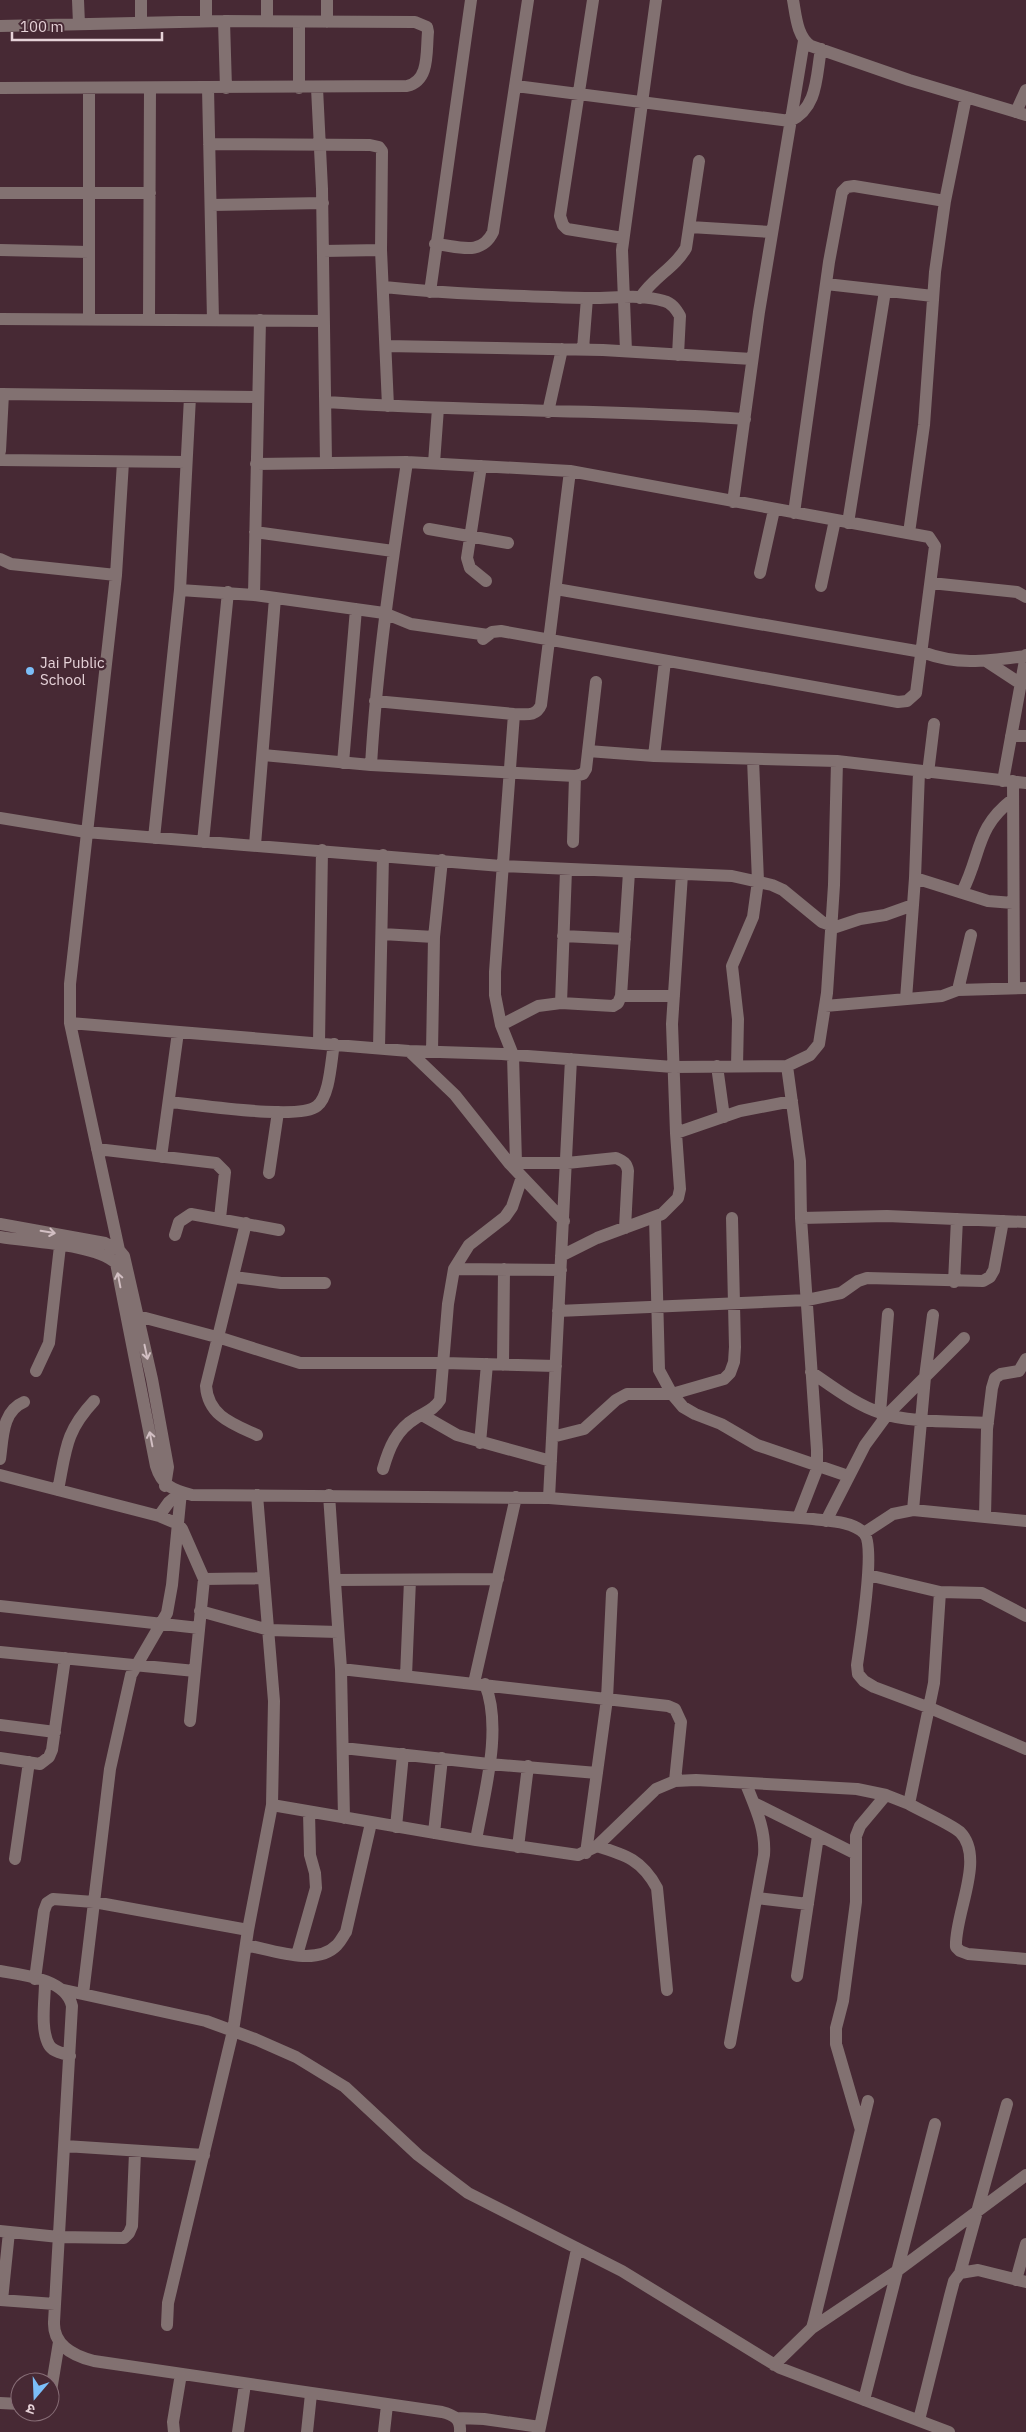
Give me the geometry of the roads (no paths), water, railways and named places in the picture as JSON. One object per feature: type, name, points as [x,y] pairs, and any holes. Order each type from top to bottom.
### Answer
[{"type":"street","points":[[78,0],[78,24]]},
{"type":"street","points":[[141,0],[141,23]]},
{"type":"street","points":[[206,0],[206,21]]},
{"type":"street","points":[[267,0],[267,21]]},
{"type":"street","points":[[327,22],[328,0]]},
{"type":"street","points":[[430,292],[435,244],[470,0]]},
{"type":"street","points":[[435,244],[475,248],[488,243],[493,232],[528,0]]},
{"type":"street","points":[[593,0],[560,216],[563,225],[567,229],[624,238]]},
{"type":"street","points":[[626,351],[624,238],[656,0]]},
{"type":"street","points":[[733,502],[752,359],[804,41],[793,0]]},
{"type":"street","points":[[224,21],[226,88]]},
{"type":"street","points":[[0,26],[267,21],[423,24],[427,27],[428,32],[425,70],[415,84],[407,86],[318,88],[0,88]]},
{"type":"street","points":[[299,22],[299,88]]},
{"type":"street","points":[[804,41],[821,49],[966,97],[1021,113],[1026,90]]},
{"type":"street","points":[[516,86],[790,121],[806,111],[811,101],[821,49]]},
{"type":"street","points":[[89,88],[89,319]]},
{"type":"street","points":[[149,320],[150,88]]},
{"type":"street","points":[[208,88],[213,320]]},
{"type":"street","points":[[318,88],[323,203],[326,463]]},
{"type":"street","points":[[909,533],[924,425],[933,296],[945,201],[966,97]]},
{"type":"street","points":[[209,144],[370,145],[379,147],[382,151],[381,250],[388,406]]},
{"type":"street","points":[[640,298],[659,275],[681,258],[686,248],[699,162]]},
{"type":"street","points":[[794,514],[826,284],[840,199],[847,187],[854,186],[945,201]]},
{"type":"street","points":[[0,193],[150,193]]},
{"type":"street","points":[[211,205],[323,203]]},
{"type":"street","points":[[690,227],[772,232]]},
{"type":"street","points":[[0,250],[89,252]]},
{"type":"street","points":[[323,251],[381,250]]},
{"type":"street","points":[[826,284],[933,296]]},
{"type":"street","points":[[384,287],[430,292],[587,298],[625,296],[663,300],[676,309],[680,316],[678,355]]},
{"type":"street","points":[[848,523],[885,291]]},
{"type":"street","points":[[584,349],[587,298]]},
{"type":"street","points":[[0,319],[324,321]]},
{"type":"street","points":[[254,594],[260,320]]},
{"type":"street","points":[[386,346],[584,349],[752,359]]},
{"type":"street","points":[[548,412],[562,349]]},
{"type":"street","points":[[0,450],[2,394],[257,397]]},
{"type":"street","points":[[154,838],[180,590],[190,397]]},
{"type":"street","points":[[326,402],[548,412],[646,412],[745,418]]},
{"type":"street","points":[[434,463],[438,408]]},
{"type":"street","points":[[0,460],[186,462]]},
{"type":"street","points":[[123,462],[116,575],[71,975],[70,1023],[119,1250],[127,1264],[138,1316],[168,1467],[165,1486]]},
{"type":"street","points":[[180,590],[254,594],[384,613],[411,624],[486,637],[492,632],[501,631],[898,702],[907,701],[916,692],[935,546],[929,537],[794,514],[570,471],[407,462],[256,464]]},
{"type":"street","points":[[371,765],[375,700],[384,613],[407,462]]},
{"type":"street","points":[[481,466],[470,536],[468,564],[475,573],[486,581]]},
{"type":"street","points":[[375,700],[514,714],[532,714],[542,705],[570,471]]},
{"type":"street","points":[[760,574],[774,510]]},
{"type":"street","points":[[821,586],[835,520]]},
{"type":"street","points":[[429,529],[508,543]]},
{"type":"street","points":[[255,532],[394,551]]},
{"type":"street","points":[[0,559],[11,564],[116,575]]},
{"type":"street","points":[[931,583],[1017,592],[1026,597]]},
{"type":"street","points":[[556,589],[922,652],[956,662],[986,661],[1026,656],[1011,736],[1008,781],[1013,799],[1013,921],[1020,988],[958,990],[942,996],[825,1006]]},
{"type":"street","points":[[203,842],[228,592]]},
{"type":"street","points":[[255,845],[275,598]]},
{"type":"street","points":[[343,763],[356,609]]},
{"type":"street","points":[[654,756],[665,661]]},
{"type":"street","points":[[986,661],[1021,684]]},
{"type":"street","points":[[263,755],[371,765],[575,776],[583,774],[586,769],[596,682]]},
{"type":"street","points":[[512,1163],[513,1054],[501,1025],[496,995],[495,972],[501,866],[514,714]]},
{"type":"street","points":[[906,999],[924,773],[934,724]]},
{"type":"street","points":[[1011,736],[1026,736]]},
{"type":"street","points":[[588,751],[654,756],[837,761],[924,773],[1026,783]]},
{"type":"street","points":[[737,1066],[738,1019],[732,966],[753,917],[758,881],[753,759]]},
{"type":"street","points":[[70,1023],[409,1051],[513,1054],[673,1067],[787,1066],[810,1055],[818,1044],[825,1006],[831,927],[837,761]]},
{"type":"street","points":[[573,842],[575,776]]},
{"type":"street","points":[[962,892],[969,879],[982,836],[990,821],[998,811],[1013,799]]},
{"type":"street","points":[[0,822],[154,838],[322,850],[501,866],[732,876],[758,881],[783,890],[822,922],[831,927],[885,915],[913,905]]},
{"type":"street","points":[[319,1043],[322,850]]},
{"type":"street","points":[[379,1048],[383,855]]},
{"type":"street","points":[[432,1052],[434,937],[442,860]]},
{"type":"street","points":[[561,1003],[566,870]]},
{"type":"street","points":[[501,1025],[538,1006],[561,1003],[613,1006],[618,1003],[621,996],[629,872]]},
{"type":"street","points":[[562,1256],[597,1238],[662,1214],[678,1198],[680,1189],[673,1067],[674,996],[682,874]]},
{"type":"street","points":[[915,878],[988,900],[1013,903]]},
{"type":"street","points":[[1013,921],[1026,921]]},
{"type":"street","points":[[382,934],[434,937]]},
{"type":"street","points":[[958,990],[971,935]]},
{"type":"street","points":[[563,936],[625,939]]},
{"type":"street","points":[[621,996],[674,996]]},
{"type":"street","points":[[161,1157],[178,1032]]},
{"type":"street","points":[[169,1102],[278,1112],[307,1112],[318,1106],[325,1094],[334,1044]]},
{"type":"street","points":[[409,1051],[455,1094],[522,1177],[564,1221]]},
{"type":"street","points":[[549,1498],[571,1059]]},
{"type":"street","points":[[717,1066],[724,1116]]},
{"type":"street","points":[[787,1066],[800,1161],[801,1218],[812,1372],[816,1466],[813,1482],[798,1518]]},
{"type":"street","points":[[676,1133],[724,1116],[792,1101]]},
{"type":"street","points":[[269,1173],[278,1112]]},
{"type":"street","points":[[97,1150],[221,1165],[225,1172],[220,1218]]},
{"type":"street","points":[[512,1163],[567,1163],[616,1158],[627,1165],[625,1228]]},
{"type":"street","points":[[383,1469],[390,1448],[401,1429],[436,1407],[440,1400],[448,1304],[454,1269],[469,1245],[508,1212],[522,1177]]},
{"type":"street","points":[[175,1234],[179,1222],[191,1214],[279,1230]]},
{"type":"street","points":[[801,1218],[887,1216],[1026,1222]]},
{"type":"street","points":[[656,1217],[659,1370],[672,1394],[683,1407],[695,1414],[722,1424],[757,1445],[848,1476]]},
{"type":"street","points":[[552,1437],[584,1429],[616,1400],[627,1394],[672,1394],[724,1379],[730,1373],[735,1347],[732,1218]]},
{"type":"street","points":[[954,1282],[957,1219]]},
{"type":"street","points":[[558,1311],[807,1300],[841,1293],[858,1281],[867,1278],[975,1282],[990,1277],[994,1270],[1003,1221]]},
{"type":"street","points":[[246,1223],[206,1386],[207,1398],[220,1416],[257,1435]]},
{"type":"street","points":[[0,1224],[90,1239],[112,1245],[119,1250]]},
{"type":"street","points":[[0,1237],[98,1252],[108,1256],[116,1263],[156,1466],[165,1486],[192,1495],[549,1498],[798,1518],[845,1524],[864,1533],[868,1541],[868,1575],[857,1666],[858,1674],[874,1688],[930,1708],[1026,1749]]},
{"type":"street","points":[[36,1371],[49,1343],[60,1246]]},
{"type":"street","points":[[454,1269],[561,1270]]},
{"type":"street","points":[[504,1269],[504,1365]]},
{"type":"street","points":[[234,1277],[281,1283],[325,1283]]},
{"type":"street","points":[[883,1414],[888,1314]]},
{"type":"street","points":[[913,1510],[925,1377],[933,1315]]},
{"type":"street","points":[[138,1316],[300,1363],[444,1363],[556,1366]]},
{"type":"street","points":[[826,1521],[848,1476],[883,1414],[925,1377],[964,1338]]},
{"type":"street","points":[[985,1516],[988,1423],[995,1378],[1001,1374],[1019,1371],[1026,1359]]},
{"type":"street","points":[[480,1443],[487,1364]]},
{"type":"street","points":[[812,1372],[834,1389],[883,1414],[922,1419],[988,1423]]},
{"type":"street","points":[[58,1490],[72,1430],[78,1419],[94,1401]]},
{"type":"street","points":[[0,1458],[9,1413],[15,1406],[24,1402]]},
{"type":"street","points":[[422,1415],[457,1435],[480,1443],[551,1461]]},
{"type":"street","points":[[0,1475],[159,1516],[178,1524],[204,1579],[190,1721]]},
{"type":"street","points":[[159,1516],[169,1502],[181,1492]]},
{"type":"street","points":[[83,1994],[110,1769],[123,1720],[127,1687],[136,1665],[163,1623],[172,1585],[181,1492]]},
{"type":"street","points":[[167,2325],[168,2303],[233,2031],[248,1930],[272,1805],[274,1701],[258,1495]]},
{"type":"street","points":[[329,1495],[341,1669],[344,1818]]},
{"type":"street","points":[[476,1840],[492,1737],[489,1696],[480,1684],[498,1579],[516,1497]]},
{"type":"street","points":[[864,1533],[893,1514],[913,1510],[1026,1521]]},
{"type":"street","points":[[868,1575],[940,1592],[982,1593],[1026,1616]]},
{"type":"street","points":[[204,1579],[264,1578]]},
{"type":"street","points":[[335,1580],[498,1579]]},
{"type":"street","points":[[406,1676],[410,1580]]},
{"type":"street","points":[[909,1804],[930,1708],[937,1656],[940,1592]]},
{"type":"street","points":[[592,1850],[597,1773],[607,1699],[612,1593]]},
{"type":"street","points":[[0,1606],[199,1628]]},
{"type":"street","points":[[200,1611],[269,1630],[338,1632]]},
{"type":"street","points":[[0,1652],[195,1671]]},
{"type":"street","points":[[0,1758],[40,1764],[49,1757],[55,1732],[65,1658]]},
{"type":"street","points":[[341,1669],[668,1706],[675,1710],[682,1722],[675,1781]]},
{"type":"street","points":[[0,1725],[55,1732]]},
{"type":"street","points":[[342,1748],[489,1764],[597,1773]]},
{"type":"street","points":[[396,1827],[403,1754]]},
{"type":"street","points":[[434,1833],[442,1758]]},
{"type":"street","points":[[15,1859],[29,1762]]},
{"type":"street","points":[[518,1847],[528,1766]]},
{"type":"street","points":[[272,1805],[370,1823],[561,1854],[578,1855],[592,1850],[656,1789],[675,1781],[696,1780],[857,1789],[886,1795],[909,1804],[952,1826],[967,1841],[971,1862],[955,1934],[956,1947],[968,1954],[1026,1959]]},
{"type":"street","points":[[730,2043],[757,1898],[765,1840],[746,1784]]},
{"type":"street","points":[[861,2130],[836,2044],[856,1902],[856,1836],[860,1826],[886,1795]]},
{"type":"street","points":[[754,1803],[856,1854]]},
{"type":"street","points":[[297,1955],[316,1888],[315,1873],[310,1855],[309,1812]]},
{"type":"street","points":[[246,1945],[297,1955],[325,1953],[337,1945],[346,1932],[370,1823]]},
{"type":"street","points":[[797,1976],[818,1836]]},
{"type":"street","points":[[592,1850],[636,1861],[650,1874],[657,1888],[667,1990]]},
{"type":"street","points":[[757,1898],[808,1904]]},
{"type":"street","points":[[70,2056],[54,2050],[49,2045],[45,2030],[40,1980],[44,1911],[48,1903],[53,1899],[94,1902],[248,1930]]},
{"type":"street","points":[[0,1971],[40,1980],[64,1990],[206,2021],[288,2054],[324,2073],[367,2107],[418,2155],[468,2193],[622,2271],[774,2365],[949,2432]]},
{"type":"street","points":[[64,1990],[70,1997],[72,2006],[53,2332],[59,2342],[69,2351],[85,2359],[442,2412],[457,2418],[484,2419],[539,2430],[578,2249]]},
{"type":"street","points":[[812,2328],[868,2102]]},
{"type":"street","points":[[919,2420],[954,2281],[960,2273],[1006,2104]]},
{"type":"street","points":[[864,2400],[934,2124]]},
{"type":"street","points":[[65,2146],[204,2156]]},
{"type":"street","points":[[55,2304],[1,2300],[4,2232],[113,2240],[124,2238],[132,2226],[135,2152]]},
{"type":"street","points":[[774,2365],[812,2328],[897,2271],[1026,2175]]},
{"type":"street","points":[[960,2273],[978,2270],[1021,2281],[1026,2244]]},
{"type":"street","points":[[54,2372],[59,2342]]},
{"type":"street","points":[[174,2432],[173,2422],[181,2374]]},
{"type":"street","points":[[238,2432],[245,2384]]},
{"type":"street","points":[[308,2432],[311,2394]]},
{"type":"street","points":[[384,2432],[387,2405]]},
{"type":"street","points":[[457,2418],[460,2424],[460,2432]]},
{"type":"place","name":"Jai Public School","points":[[30,671]]}]
